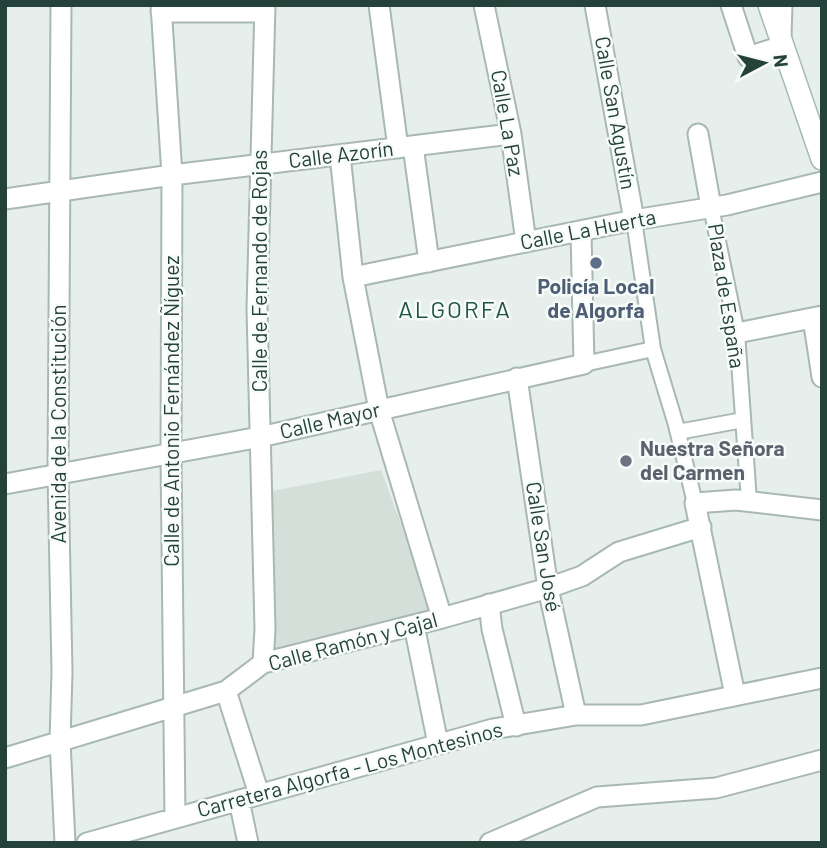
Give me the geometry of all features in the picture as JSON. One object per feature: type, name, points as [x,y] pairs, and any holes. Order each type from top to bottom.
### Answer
[{"type":"main road","points":[[769,5],[822,159]]},
{"type":"street","name":"Avenida de la Constitución","points":[[61,5],[58,473],[62,672],[60,741],[65,843]]},
{"type":"street","points":[[379,5],[429,262]]},
{"type":"street","name":"Calle La Paz","points":[[484,5],[511,134],[526,242]]},
{"type":"street","name":"Calle San Agustín","points":[[595,5],[634,220]]},
{"type":"street","points":[[731,5],[748,57],[781,43],[782,5]]},
{"type":"street","points":[[161,9],[265,8]]},
{"type":"street","name":"Calle de Fernando de Rojas","points":[[263,663],[265,629],[257,309],[265,8]]},
{"type":"street","name":"Calle de Antonio Fernández Ñíguez","points":[[161,9],[172,175],[171,454],[175,817]]},
{"type":"street","name":"Calle Azorín","points":[[5,199],[60,189],[511,134]]},
{"type":"street","name":"Plaza de España","points":[[698,134],[737,333],[749,501]]},
{"type":"street","points":[[340,155],[353,276],[379,410],[442,618]]},
{"type":"street","name":"Calle La Huerta","points":[[353,276],[711,207],[822,182]]},
{"type":"street","points":[[634,220],[653,349],[678,432],[701,527],[736,695]]},
{"type":"street","points":[[581,231],[584,364]]},
{"type":"street","points":[[737,333],[817,317],[822,377]]},
{"type":"street","name":"Calle Mayor","points":[[5,484],[260,437],[653,349]]},
{"type":"street","name":"Calle San José","points":[[517,378],[548,587],[576,715]]},
{"type":"street","points":[[678,432],[743,420]]},
{"type":"street","points":[[695,503],[736,500],[822,510]]},
{"type":"street","name":"Calle Ramón y Cajal","points":[[5,758],[226,691],[263,663],[442,618],[582,576],[619,552],[701,527]]},
{"type":"street","points":[[489,604],[492,629],[516,726]]},
{"type":"street","points":[[414,625],[438,744]]},
{"type":"street","name":"Carretera Algorfa - Los Montesinos","points":[[87,843],[492,729],[576,715],[641,715],[822,678]]},
{"type":"street","points":[[226,691],[260,794]]},
{"type":"street","points":[[490,843],[597,797],[716,788],[822,760]]},
{"type":"street","points":[[239,800],[248,843]]},
{"type":"shaded area","points":[[381,470],[434,613],[270,657],[267,492]]},
{"type":"place","name":"Policía Local de Algorfa","points":[[596,263]]},
{"type":"place","name":"Nuestra Señora del Carmen","points":[[626,461]]},
{"type":"district","name":"ALGORFA","points":[[455,310]]}]
